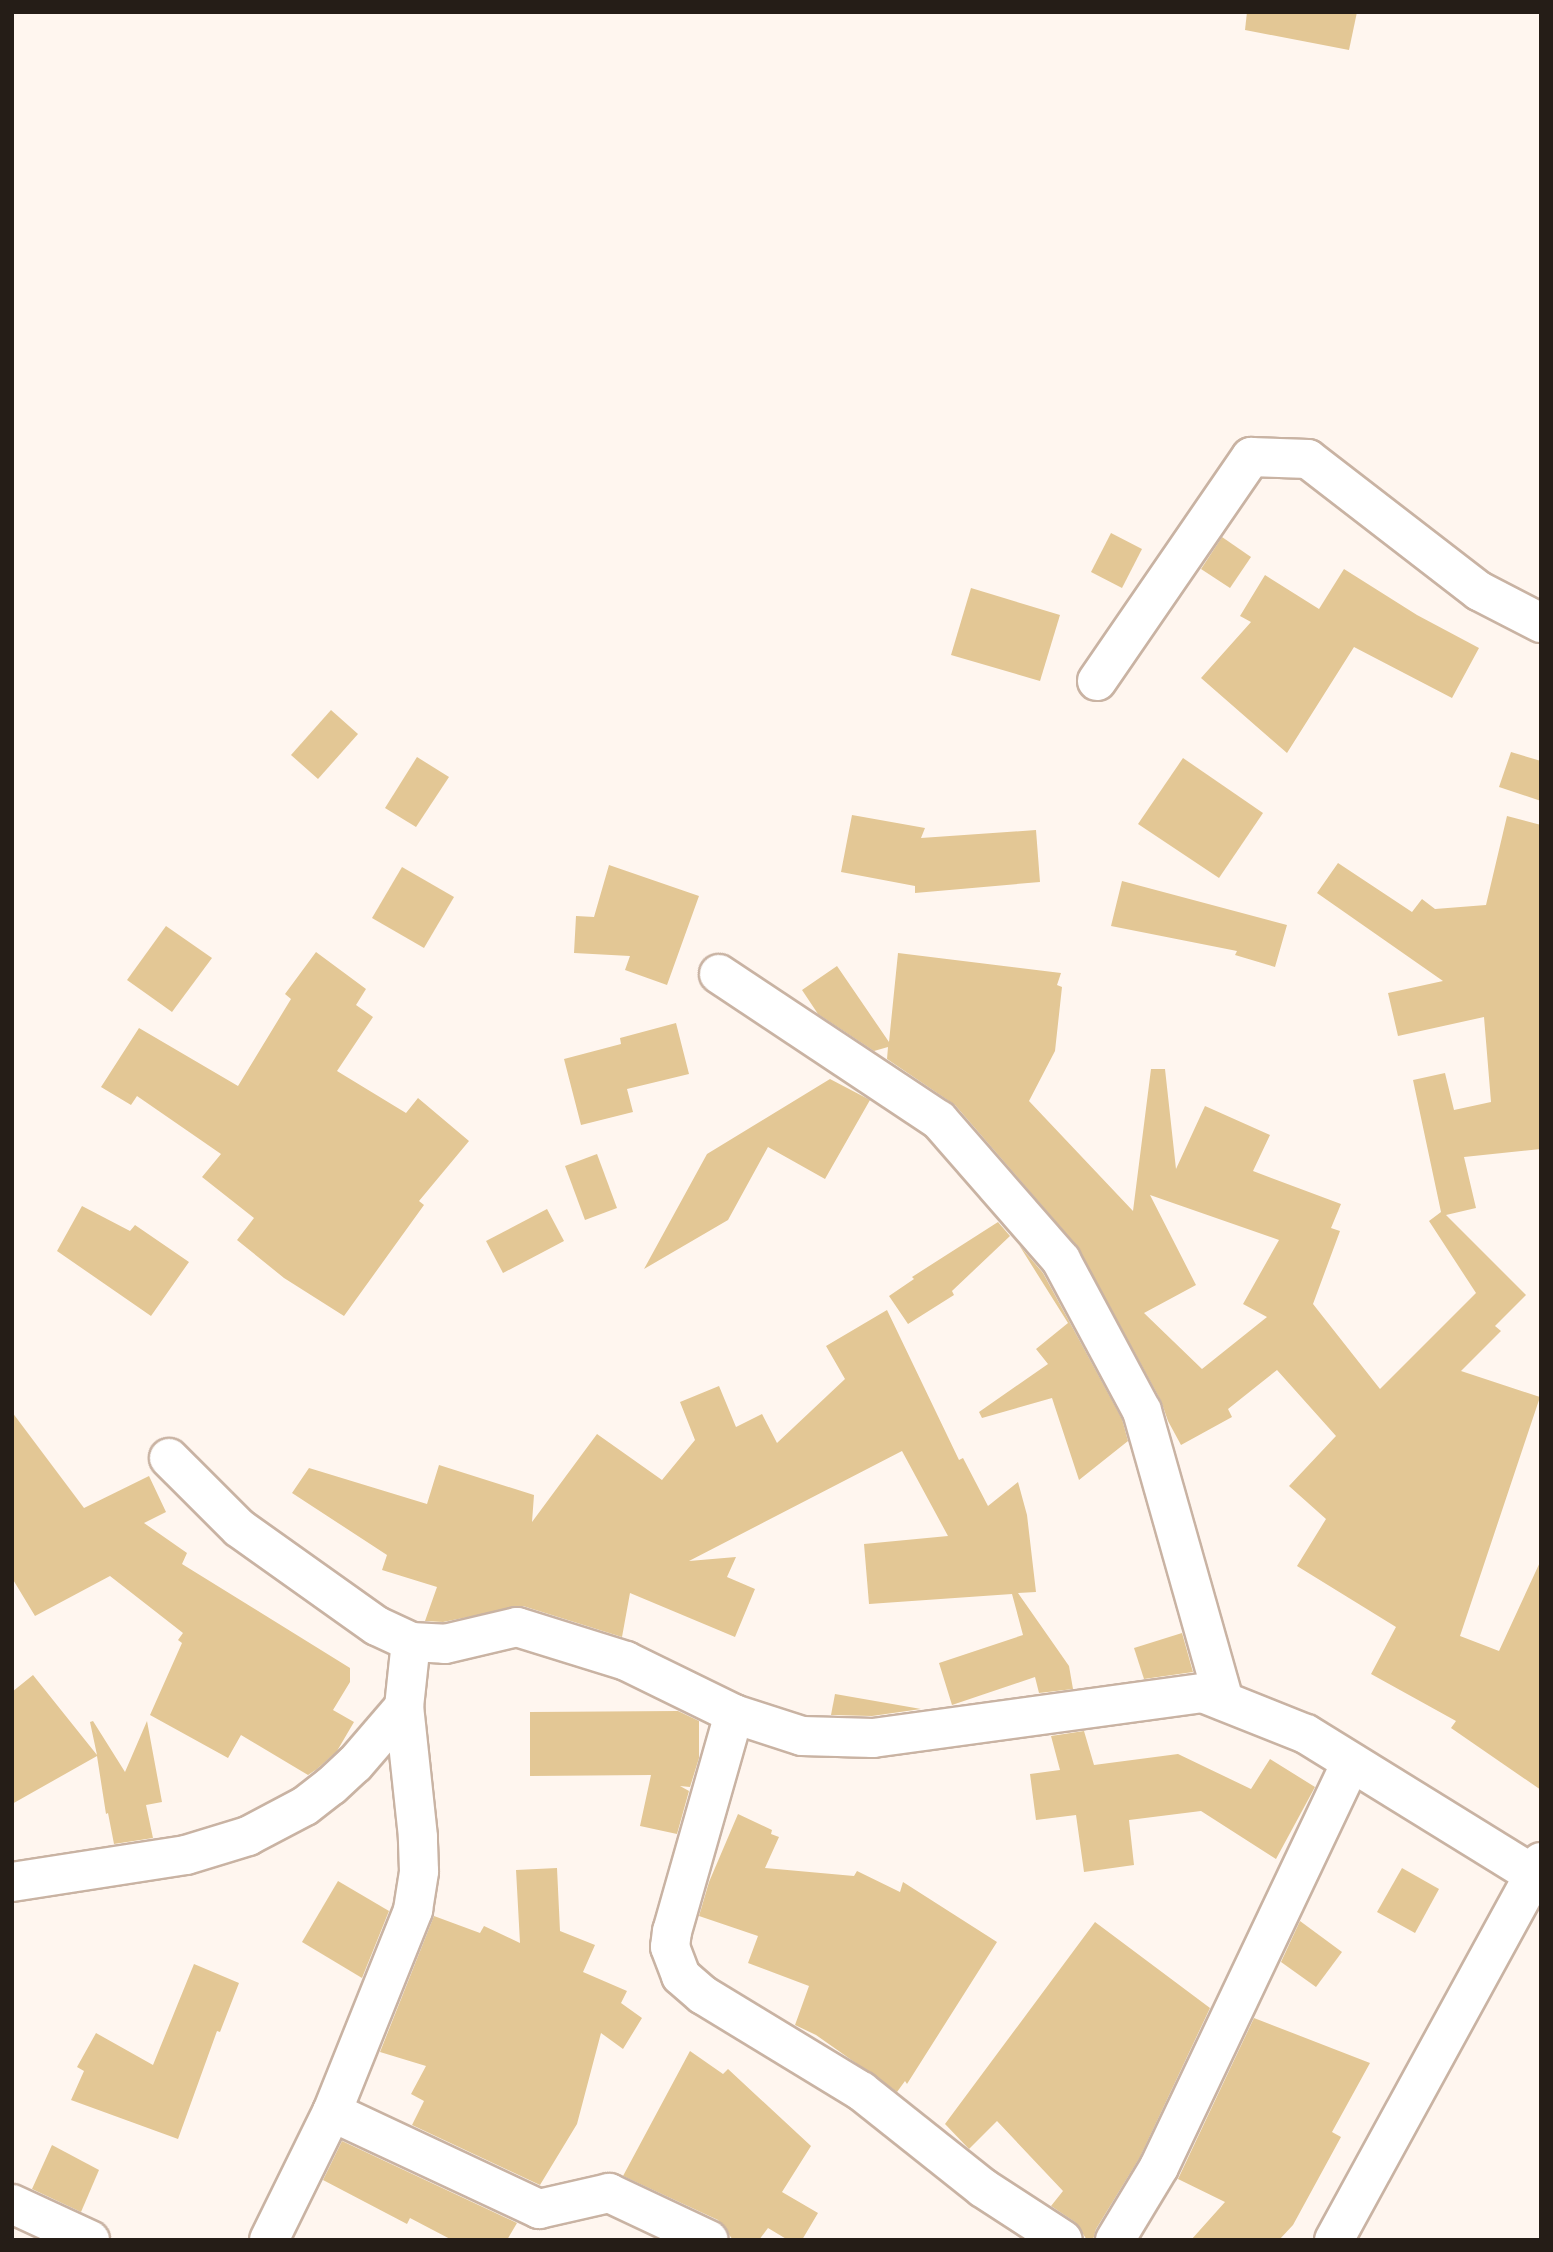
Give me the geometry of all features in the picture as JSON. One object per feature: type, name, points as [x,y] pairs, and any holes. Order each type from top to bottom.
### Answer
[{"type":"street","points":[[1097,681],[1251,457],[1308,459],[1479,591],[1541,623]]},
{"type":"street","points":[[719,974],[940,1120],[1061,1260],[1142,1411],[1224,1701]]},
{"type":"street","points":[[169,1458],[239,1528],[377,1626],[411,1642],[445,1644],[517,1627],[626,1661],[734,1714],[802,1736],[873,1738],[1203,1693],[1306,1734],[1537,1868],[1335,2240]]},
{"type":"street","points":[[277,2237],[332,2112],[413,1910],[419,1871],[418,1837],[404,1707],[411,1642]]},
{"type":"street","points":[[12,1882],[186,1855],[248,1836],[305,1806],[331,1786],[355,1764],[404,1707]]},
{"type":"street","points":[[734,1714],[672,1931],[670,1947],[681,1976],[703,1994],[861,2091],[983,2188],[1063,2240]]},
{"type":"street","points":[[1115,2240],[1159,2167],[1352,1763]]},
{"type":"street","points":[[332,2112],[538,2209],[609,2193],[709,2240]]},
{"type":"street","points":[[12,2204],[89,2240]]},
{"type":"building","points":[[1247,12],[1357,12],[1349,50],[1245,30]]},
{"type":"building","points":[[1111,533],[1142,549],[1122,588],[1091,572]]},
{"type":"building","points":[[1222,537],[1251,557],[1230,588],[1201,569]]},
{"type":"building","points":[[1344,569],[1417,615],[1479,648],[1452,698],[1354,647],[1287,753],[1201,678],[1251,622],[1240,616],[1265,575],[1319,609]]},
{"type":"building","points":[[971,588],[1060,615],[1040,681],[951,655]]},
{"type":"building","points":[[331,710],[358,734],[318,779],[291,755]]},
{"type":"building","points":[[1511,752],[1541,761],[1541,801],[1499,787]]},
{"type":"building","points":[[417,757],[449,777],[416,827],[385,808]]},
{"type":"building","points":[[1183,758],[1263,813],[1219,878],[1138,824]]},
{"type":"building","points":[[852,815],[925,828],[921,838],[1036,830],[1040,882],[915,893],[915,886],[841,872]]},
{"type":"building","points":[[1507,816],[1541,825],[1541,1149],[1464,1157],[1476,1208],[1446,1215],[1526,1295],[1495,1326],[1501,1331],[1461,1371],[1540,1397],[1460,1636],[1499,1651],[1541,1560],[1541,1790],[1451,1728],[1456,1721],[1371,1674],[1396,1627],[1297,1566],[1326,1519],[1289,1486],[1336,1436],[1277,1370],[1228,1409],[1232,1417],[1181,1445],[1161,1401],[1077,1246],[955,1105],[887,1059],[888,1047],[874,1051],[818,1014],[802,990],[837,966],[889,1042],[898,953],[1061,973],[1057,985],[1062,987],[1055,1051],[1029,1101],[1133,1211],[1151,1069],[1165,1069],[1176,1169],[1205,1106],[1270,1135],[1253,1171],[1341,1204],[1331,1228],[1340,1231],[1313,1304],[1380,1389],[1476,1293],[1429,1221],[1441,1212],[1413,1080],[1445,1073],[1454,1110],[1491,1102],[1484,1017],[1398,1036],[1388,993],[1443,981],[1317,893],[1338,863],[1412,912],[1422,899],[1435,909],[1486,905]],"holes":[[[1150,1195],[1279,1240],[1243,1304],[1267,1317],[1202,1369],[1144,1313],[1196,1285]]]},
{"type":"building","points":[[609,865],[699,896],[667,985],[625,970],[630,956],[574,953],[576,916],[594,917]]},
{"type":"building","points":[[402,867],[454,897],[424,948],[372,918]]},
{"type":"building","points":[[1122,881],[1287,925],[1275,967],[1235,955],[1237,951],[1111,926]]},
{"type":"building","points":[[166,926],[212,958],[172,1012],[127,980]]},
{"type":"building","points":[[316,952],[366,989],[356,1005],[373,1017],[337,1071],[406,1113],[418,1098],[469,1141],[419,1201],[424,1205],[344,1316],[284,1278],[237,1240],[254,1218],[202,1177],[221,1154],[137,1096],[131,1105],[101,1087],[139,1028],[238,1086],[291,999],[285,994]]},
{"type":"building","points":[[676,1023],[689,1074],[627,1089],[633,1112],[581,1125],[564,1059],[621,1044],[620,1038]]},
{"type":"building","points":[[830,1079],[870,1100],[825,1179],[768,1147],[728,1220],[644,1269],[707,1154]]},
{"type":"building","points":[[597,1154],[617,1208],[585,1220],[565,1166]]},
{"type":"building","points":[[82,1206],[130,1231],[135,1225],[189,1262],[151,1316],[57,1251]]},
{"type":"building","points":[[547,1209],[564,1241],[503,1273],[486,1241]]},
{"type":"building","points":[[998,1222],[1010,1236],[952,1291],[954,1295],[908,1324],[889,1296],[914,1279],[912,1277]]},
{"type":"building","points":[[1019,1245],[1043,1273],[1122,1419],[1128,1441],[1079,1480],[1052,1398],[982,1418],[979,1412],[1048,1364],[1036,1349],[1068,1323]]},
{"type":"building","points":[[887,1310],[959,1460],[963,1458],[988,1506],[1018,1482],[1027,1515],[1036,1592],[1018,1593],[1069,1666],[1073,1689],[1039,1693],[1035,1677],[952,1705],[939,1663],[1023,1635],[1012,1594],[869,1604],[864,1544],[948,1536],[902,1451],[689,1561],[736,1557],[727,1577],[755,1589],[735,1637],[630,1593],[622,1637],[523,1606],[443,1622],[425,1621],[437,1587],[382,1570],[387,1555],[292,1493],[309,1468],[427,1504],[439,1465],[534,1495],[532,1522],[597,1434],[662,1480],[695,1440],[680,1402],[719,1386],[736,1427],[762,1414],[777,1443],[845,1379],[826,1346]]},
{"type":"building","points":[[12,1412],[84,1508],[149,1476],[166,1512],[144,1523],[187,1553],[182,1564],[350,1668],[350,1682],[333,1710],[354,1722],[337,1751],[308,1775],[241,1735],[228,1758],[150,1715],[182,1643],[178,1640],[183,1633],[110,1576],[35,1616],[12,1578]]},
{"type":"building","points":[[1182,1633],[1193,1672],[1144,1679],[1134,1648]]},
{"type":"building","points":[[33,1675],[97,1755],[90,1722],[93,1721],[125,1772],[147,1721],[162,1802],[146,1805],[153,1838],[114,1844],[108,1813],[106,1814],[97,1756],[12,1804],[12,1692]]},
{"type":"building","points":[[835,1694],[921,1709],[872,1716],[831,1715]]},
{"type":"building","points":[[678,1711],[699,1721],[699,1758],[690,1787],[680,1786],[689,1791],[677,1834],[640,1826],[651,1775],[530,1776],[530,1712]]},
{"type":"building","points":[[1084,1731],[1094,1765],[1178,1754],[1251,1789],[1270,1759],[1315,1787],[1276,1859],[1201,1811],[1129,1820],[1134,1865],[1084,1872],[1076,1815],[1036,1820],[1030,1774],[1060,1770],[1051,1736]]},
{"type":"building","points":[[738,1814],[772,1830],[771,1834],[779,1837],[765,1868],[854,1876],[857,1871],[900,1892],[903,1882],[997,1942],[907,2084],[905,2081],[897,2092],[816,2035],[795,2025],[809,1986],[748,1963],[758,1936],[699,1916],[709,1882]]},
{"type":"building","points":[[557,1868],[560,1931],[595,1945],[583,1972],[627,1991],[621,2003],[642,2018],[623,2049],[601,2033],[577,2124],[540,2185],[412,2125],[424,2101],[411,2094],[426,2066],[380,2052],[434,1916],[480,1933],[484,1926],[520,1943],[516,1870]]},
{"type":"building","points":[[1402,1868],[1439,1889],[1415,1933],[1377,1912]]},
{"type":"building","points":[[338,1881],[389,1911],[362,1978],[302,1942]]},
{"type":"building","points":[[1300,1921],[1342,1952],[1316,1987],[1281,1962]]},
{"type":"building","points":[[1095,1922],[1210,2008],[1140,2157],[1096,2229],[1093,2240],[1087,2240],[1075,2222],[1051,2206],[1063,2191],[997,2121],[969,2149],[945,2124]]},
{"type":"building","points":[[194,1964],[239,1983],[220,2032],[217,2031],[178,2139],[71,2100],[84,2071],[77,2067],[96,2033],[153,2065]]},
{"type":"building","points":[[1254,2018],[1370,2063],[1332,2132],[1341,2137],[1293,2225],[1279,2240],[1191,2240],[1225,2202],[1178,2179]]},
{"type":"building","points":[[690,2051],[723,2074],[728,2069],[811,2146],[782,2192],[818,2213],[802,2240],[788,2240],[768,2228],[759,2240],[733,2240],[718,2220],[623,2176]]},
{"type":"building","points":[[342,2141],[517,2223],[507,2240],[452,2240],[410,2218],[407,2224],[323,2180]]},
{"type":"building","points":[[52,2145],[99,2170],[81,2212],[32,2189]]}]
